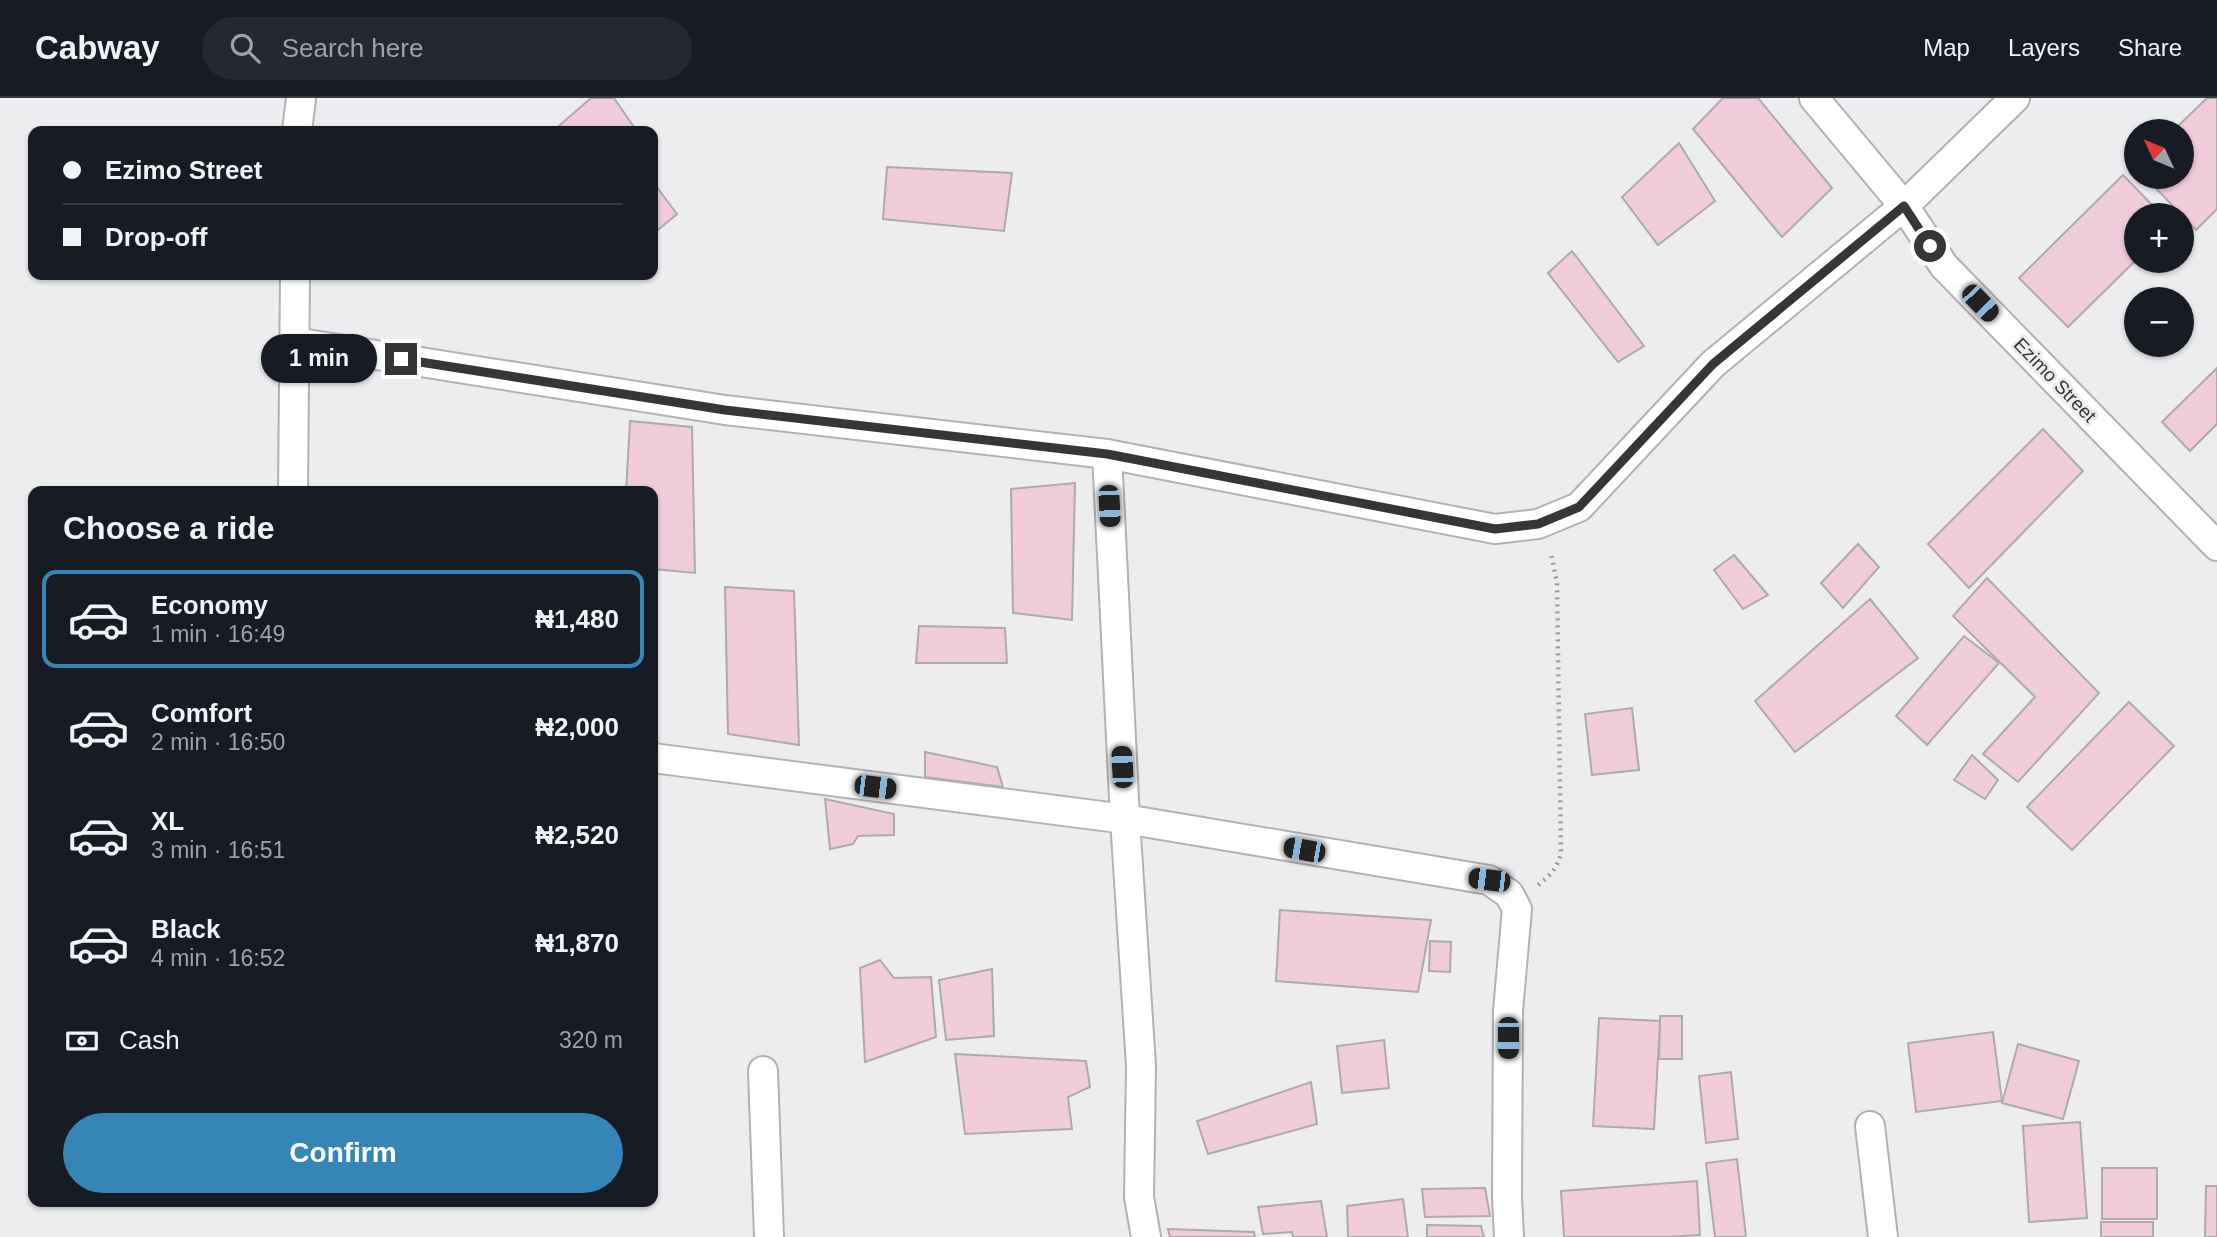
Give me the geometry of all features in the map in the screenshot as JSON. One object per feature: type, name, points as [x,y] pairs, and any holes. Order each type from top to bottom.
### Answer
[{"type":"street","points":[[298,126],[302,98]]},
{"type":"street","name":"Ezimo Street","points":[[1814,98],[1904,206],[1944,266],[2217,546]]},
{"type":"street","points":[[293,342],[725,410],[1107,454],[1495,529],[1538,524],[1579,507],[1713,364],[1904,206],[2015,98]]},
{"type":"street","points":[[293,486],[295,280]]},
{"type":"street","points":[[1107,454],[1125,819],[1141,1066],[1139,1197],[1146,1237]]},
{"type":"street","points":[[658,759],[1125,819],[1489,880],[1509,894],[1517,909],[1508,1025],[1509,1237]]},
{"type":"street","points":[[763,1071],[769,1237]]},
{"type":"street","points":[[1870,1126],[1883,1237]]},
{"type":"path","points":[[1513,903],[1550,877],[1561,854],[1557,583],[1546,521]]},
{"type":"building","points":[[591,98],[614,98],[633,126],[559,126]]},
{"type":"building","points":[[1723,98],[1758,98],[1832,188],[1782,237],[1693,129]]},
{"type":"building","points":[[2207,98],[2217,98],[2217,209],[2196,230],[2194,203],[2170,203],[2157,189],[2194,189],[2194,119],[2185,119]]},
{"type":"building","points":[[1679,143],[1715,201],[1658,245],[1622,197]]},
{"type":"building","points":[[887,167],[1012,173],[1004,231],[883,219]]},
{"type":"building","points":[[2123,175],[2124,189],[2137,189],[2150,203],[2124,203],[2124,272],[2068,327],[2019,278]]},
{"type":"building","points":[[658,189],[677,214],[658,230]]},
{"type":"building","points":[[1572,251],[1644,346],[1618,362],[1548,273]]},
{"type":"building","points":[[2217,368],[2217,424],[2190,451],[2162,422]]},
{"type":"building","points":[[630,421],[692,427],[695,573],[658,569],[658,486],[626,486]]},
{"type":"building","points":[[2043,429],[2083,471],[1969,588],[1928,544]]},
{"type":"building","points":[[1075,483],[1072,620],[1013,613],[1011,489]]},
{"type":"building","points":[[1858,544],[1879,567],[1843,608],[1821,583]]},
{"type":"building","points":[[1734,555],[1768,595],[1743,609],[1714,570]]},
{"type":"building","points":[[1987,578],[2099,693],[2018,782],[1983,754],[2035,697],[1953,616]]},
{"type":"building","points":[[725,587],[794,591],[799,745],[728,734]]},
{"type":"building","points":[[1870,599],[1918,658],[1795,752],[1755,701]]},
{"type":"building","points":[[919,626],[1005,628],[1007,663],[916,663]]},
{"type":"building","points":[[1964,636],[1999,663],[1927,745],[1896,716]]},
{"type":"building","points":[[2129,702],[2174,746],[2072,850],[2027,807]]},
{"type":"building","points":[[1632,708],[1639,770],[1592,775],[1585,714]]},
{"type":"building","points":[[925,752],[997,767],[1003,787],[925,777]]},
{"type":"building","points":[[1972,755],[1998,780],[1985,799],[1954,780]]},
{"type":"building","points":[[825,799],[894,814],[894,835],[858,836],[853,844],[830,849]]},
{"type":"building","points":[[1280,910],[1431,920],[1418,992],[1276,981]]},
{"type":"building","points":[[1430,941],[1451,942],[1450,972],[1429,971]]},
{"type":"building","points":[[880,960],[894,978],[931,977],[936,1037],[865,1062],[860,968]]},
{"type":"building","points":[[992,969],[994,1036],[946,1040],[939,980]]},
{"type":"building","points":[[1660,1016],[1682,1016],[1682,1059],[1659,1059]]},
{"type":"building","points":[[1599,1018],[1660,1021],[1654,1129],[1593,1126]]},
{"type":"building","points":[[1993,1032],[2002,1101],[1916,1112],[1908,1043]]},
{"type":"building","points":[[1384,1040],[1389,1088],[1342,1093],[1337,1046]]},
{"type":"building","points":[[2018,1044],[2079,1061],[2063,1119],[2002,1103]]},
{"type":"building","points":[[955,1054],[1086,1061],[1090,1087],[1068,1097],[1072,1129],[965,1134]]},
{"type":"building","points":[[1731,1072],[1738,1139],[1706,1143],[1699,1076]]},
{"type":"building","points":[[1311,1082],[1317,1124],[1208,1154],[1197,1121]]},
{"type":"building","points":[[2080,1122],[2087,1218],[2029,1222],[2023,1126]]},
{"type":"building","points":[[1737,1159],[1746,1237],[1715,1237],[1706,1163]]},
{"type":"building","points":[[2102,1168],[2157,1168],[2157,1219],[2102,1219]]},
{"type":"building","points":[[1697,1181],[1700,1235],[1564,1237],[1561,1191]]},
{"type":"building","points":[[2206,1186],[2217,1186],[2217,1237],[2205,1237]]},
{"type":"building","points":[[1485,1188],[1490,1216],[1425,1217],[1422,1189]]},
{"type":"building","points":[[1403,1199],[1408,1237],[1348,1237],[1347,1206]]},
{"type":"building","points":[[1321,1201],[1327,1237],[1293,1237],[1292,1232],[1263,1234],[1258,1207]]},
{"type":"building","points":[[2101,1222],[2153,1222],[2153,1237],[2101,1237]]},
{"type":"building","points":[[1427,1225],[1481,1226],[1484,1237],[1427,1237]]},
{"type":"building","points":[[1168,1229],[1254,1232],[1255,1237],[1170,1237]]},
{"type":"route","points":[[401,359],[725,410],[1107,454],[1495,529],[1538,524],[1579,507],[1713,364],[1904,206],[1930,246]]}]
